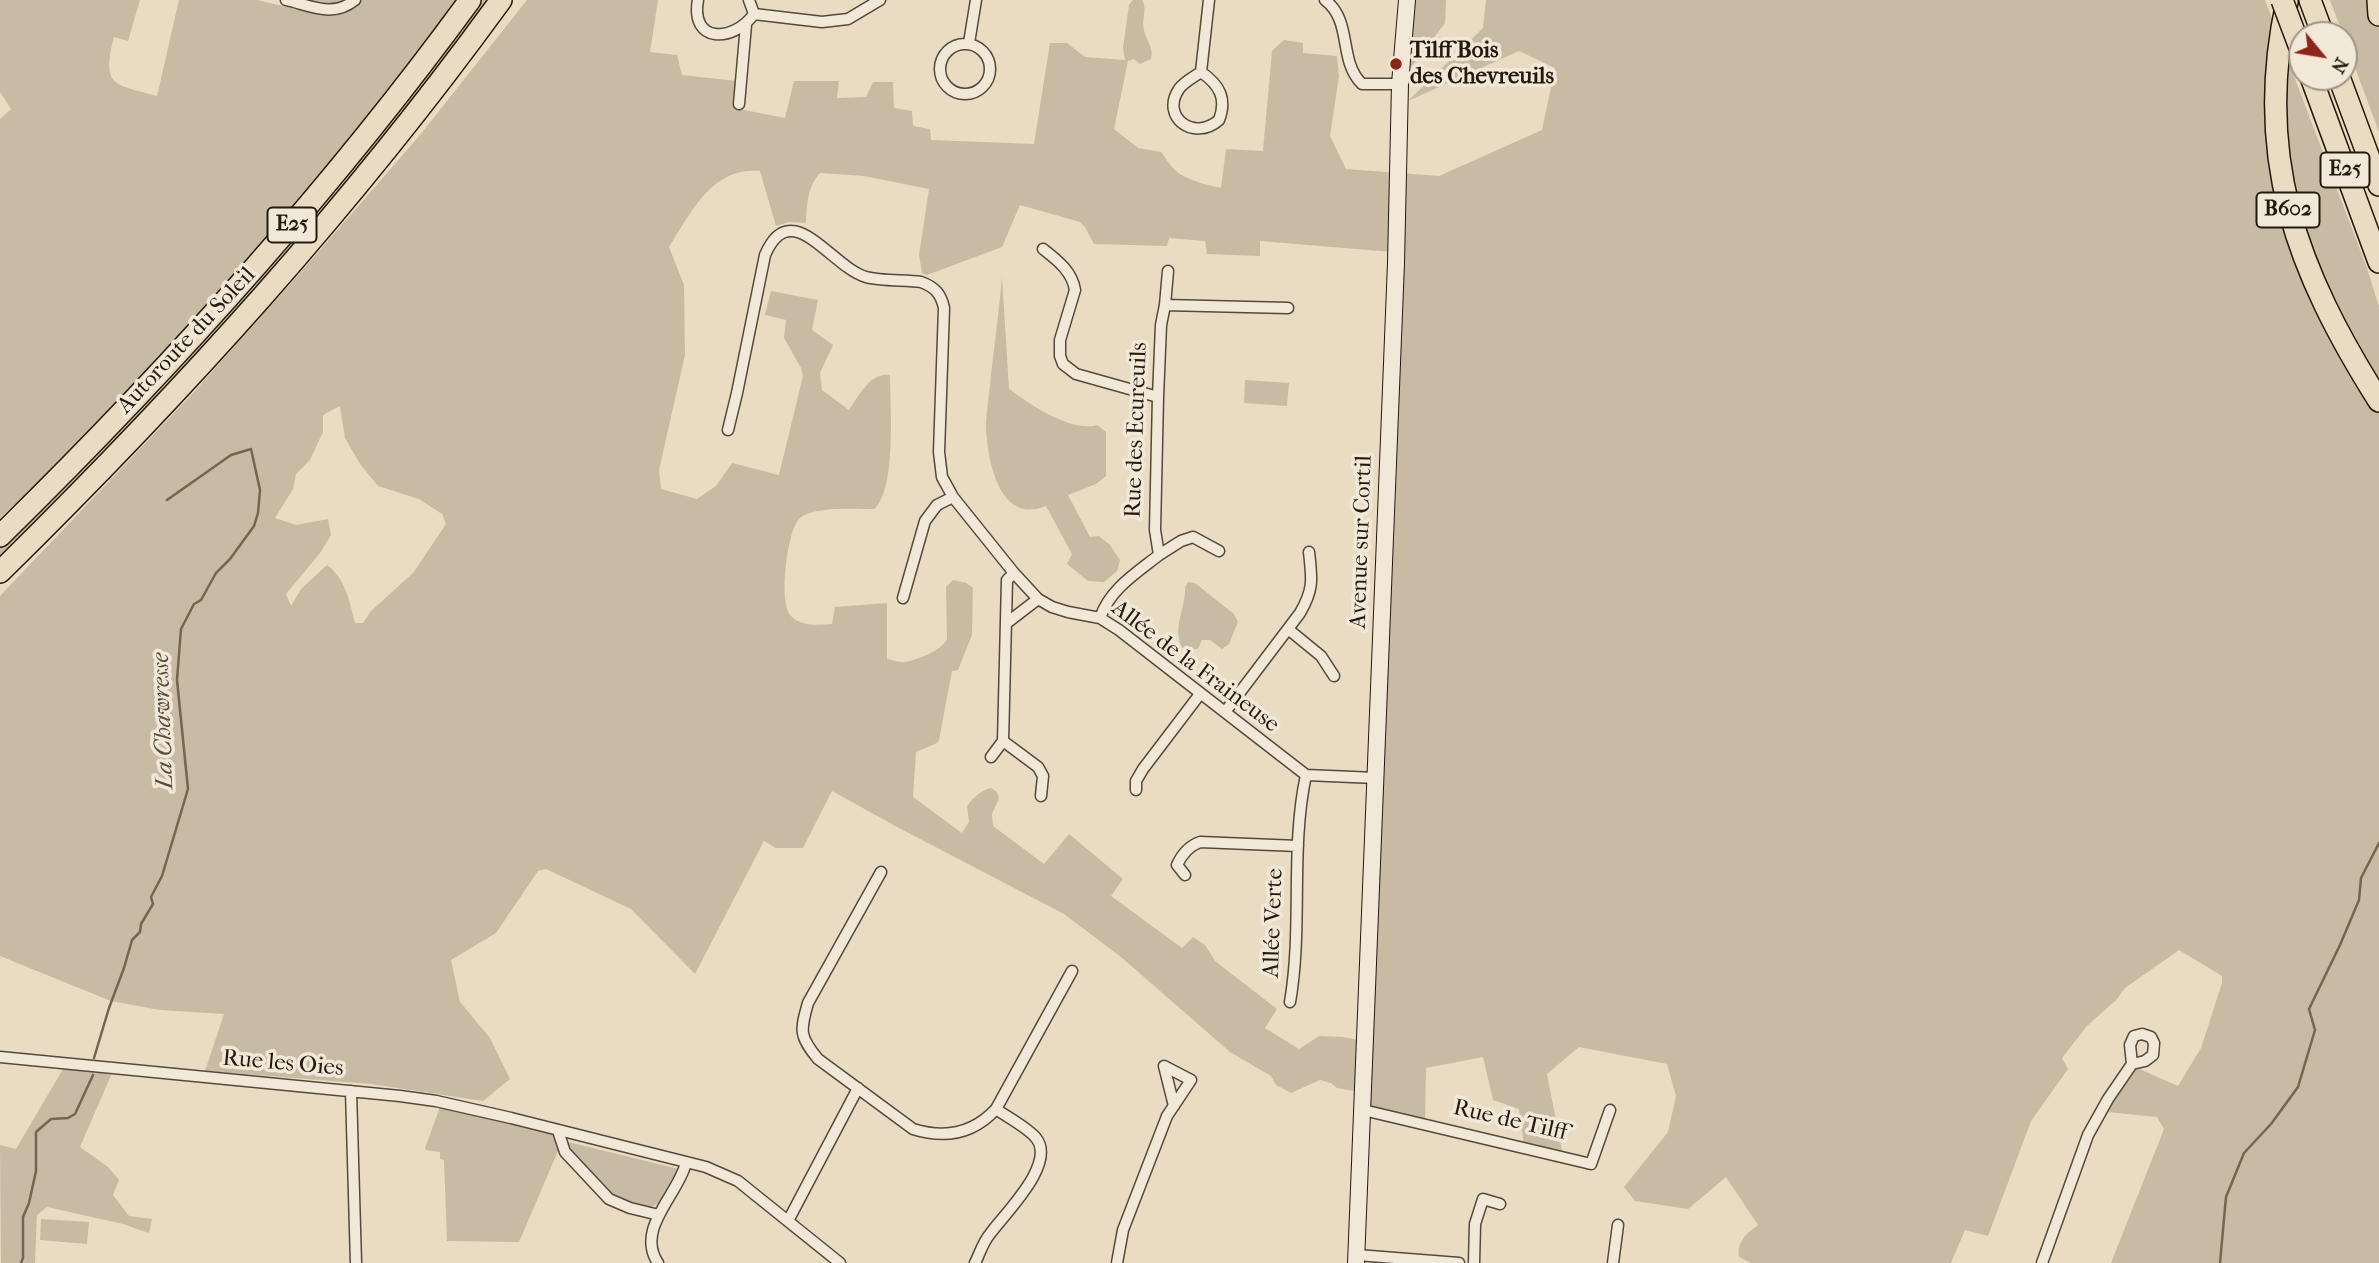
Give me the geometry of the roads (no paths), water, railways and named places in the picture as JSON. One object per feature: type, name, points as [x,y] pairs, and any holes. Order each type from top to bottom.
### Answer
[{"type":"highway","name":"Autoroute du Soleil","points":[[0,536],[99,438],[218,312],[384,113],[470,0]]},
{"type":"highway","name":"Autoroute du Soleil","points":[[0,572],[117,456],[237,328],[344,204],[501,0]]},
{"type":"highway","points":[[2285,0],[2292,21]]},
{"type":"highway","name":"B602","points":[[2285,0],[2275,85],[2276,133],[2282,183],[2295,232],[2319,294],[2342,340],[2379,401]]},
{"type":"highway","points":[[2311,0],[2318,21]]},
{"type":"highway","points":[[2378,0],[2379,15]]},
{"type":"highway","name":"E25","points":[[2316,91],[2379,262]]},
{"type":"highway","name":"E25","points":[[2344,91],[2379,185]]},
{"type":"main road","name":"Avenue sur Cortil","points":[[1363,1110],[1401,84],[1407,0]]},
{"type":"main road","points":[[1357,1259],[1363,1110]]},
{"type":"street","points":[[286,0],[333,11],[344,8],[355,0]]},
{"type":"street","points":[[698,0],[695,15],[702,27],[715,34],[734,32],[746,25],[754,14]]},
{"type":"street","points":[[749,0],[754,14]]},
{"type":"street","points":[[754,14],[822,22],[848,19],[880,0]]},
{"type":"street","points":[[969,43],[976,0]]},
{"type":"street","points":[[1201,72],[1223,94],[1224,103],[1219,120],[1206,129],[1197,130],[1184,125],[1178,119],[1175,101],[1178,90],[1201,72],[1209,0]]},
{"type":"street","points":[[1325,0],[1334,7],[1342,24],[1352,74],[1362,84],[1401,84]]},
{"type":"street","points":[[739,104],[746,25]]},
{"type":"street","points":[[969,43],[986,55],[990,65],[989,77],[985,85],[975,93],[958,94],[948,88],[942,79],[941,63],[955,46],[969,43]]},
{"type":"street","name":"Allée de la Fraineuse","points":[[728,429],[765,255],[779,233],[796,230],[808,235],[849,270],[867,277],[929,285],[938,292],[944,308],[939,452],[942,477],[953,497],[1038,599],[1052,607],[1100,618],[1306,775]]},
{"type":"street","points":[[1043,249],[1063,266],[1074,281],[1075,290],[1060,340],[1063,364],[1076,374],[1158,397]]},
{"type":"street","name":"Rue des Ecureuils","points":[[1158,555],[1155,530],[1158,397],[1161,326],[1168,271]]},
{"type":"street","points":[[1165,305],[1289,308]]},
{"type":"street","points":[[902,598],[925,522],[937,505],[953,497]]},
{"type":"street","points":[[1100,618],[1105,604],[1115,591],[1158,555],[1181,541],[1193,537],[1219,551]]},
{"type":"street","points":[[1225,712],[1310,597],[1313,583],[1309,552]]},
{"type":"street","points":[[991,757],[1003,741],[1007,580],[1014,573]]},
{"type":"street","points":[[1008,622],[1038,599]]},
{"type":"street","points":[[1288,629],[1321,656],[1334,676]]},
{"type":"street","points":[[1136,790],[1136,781],[1143,769],[1200,694]]},
{"type":"street","points":[[1003,741],[1038,767],[1043,776],[1041,796]]},
{"type":"street","points":[[1306,775],[1376,778]]},
{"type":"street","name":"Allée Verte","points":[[1290,1002],[1294,979],[1298,846],[1306,775]]},
{"type":"street","name":"Allée Verte","points":[[1185,875],[1177,865],[1188,849],[1200,842],[1298,846]]},
{"type":"street","points":[[881,872],[808,1003],[802,1027],[807,1045],[818,1059],[913,1129],[931,1135],[955,1135],[987,1119],[996,1109],[1072,971]]},
{"type":"street","name":"Rue les Oies","points":[[0,1057],[436,1101],[706,1167],[738,1181],[840,1263]]},
{"type":"street","points":[[2042,1263],[2088,1135],[2132,1064]]},
{"type":"street","points":[[788,1221],[858,1088]]},
{"type":"street","points":[[351,1091],[356,1263]]},
{"type":"street","points":[[1117,1263],[1123,1230],[1167,1116],[1174,1106]]},
{"type":"street","points":[[975,1263],[989,1234],[1017,1202],[1040,1163],[1041,1149],[1036,1138],[996,1109]]},
{"type":"street","name":"Rue de Tilff","points":[[1363,1110],[1591,1164],[1610,1110]]},
{"type":"street","points":[[558,1131],[565,1152],[609,1199],[630,1208],[659,1215]]},
{"type":"street","points":[[658,1263],[650,1250],[652,1233],[686,1163]]},
{"type":"street","points":[[1474,1263],[1475,1224],[1483,1199],[1500,1204]]},
{"type":"street","points":[[1613,1263],[1618,1225]]},
{"type":"street","points":[[1357,1259],[1459,1263]]},
{"type":"waterway","name":"La Chawresse","points":[[94,1058],[132,940],[140,932],[141,924],[153,904],[151,897],[162,876],[188,789],[177,680],[181,629],[194,604],[201,600],[216,573],[254,526],[260,490],[251,449],[231,455],[167,500]]},
{"type":"waterway","points":[[2220,1263],[2226,1197],[2244,1153],[2271,1124],[2298,1087],[2315,1030],[2309,1009],[2359,900],[2361,878],[2379,843]]},
{"type":"waterway","points":[[21,1263],[23,1217],[36,1171],[36,1132],[51,1119],[68,1118],[75,1114],[93,1075]]},
{"type":"place","name":"Tilff Bois des Chevreuils","points":[[1396,64]]}]
